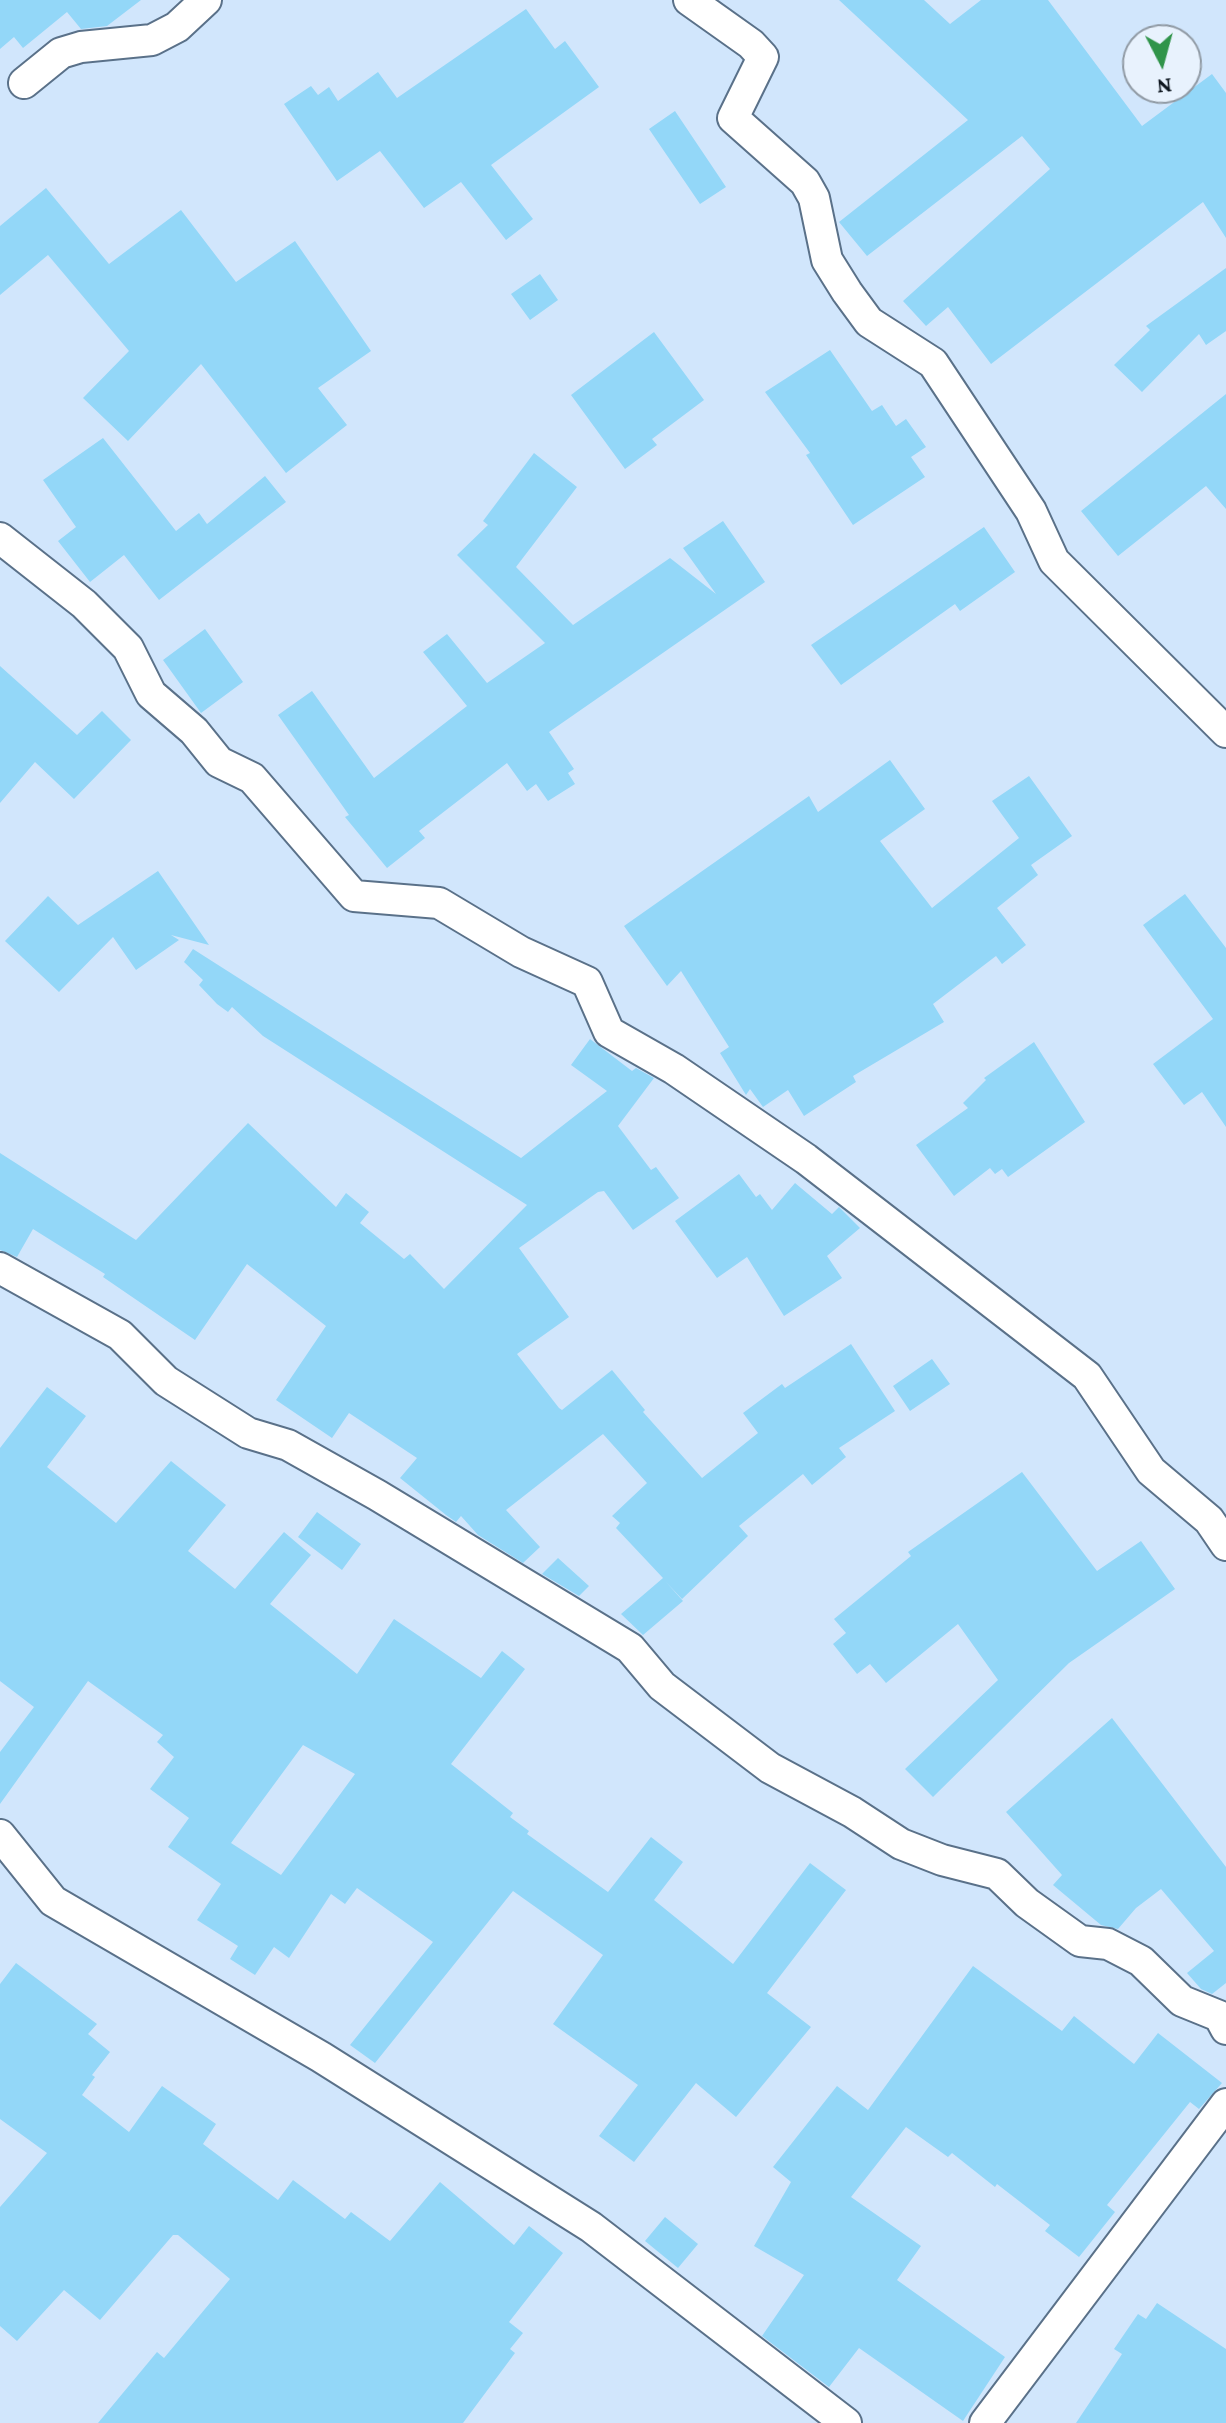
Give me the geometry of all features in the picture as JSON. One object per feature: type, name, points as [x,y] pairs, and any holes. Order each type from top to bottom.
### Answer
[{"type":"street","points":[[24,83],[61,53],[81,47],[130,45],[152,40],[177,27],[206,0]]},
{"type":"street","points":[[689,0],[751,44],[763,57],[733,118],[805,182],[814,198],[827,260],[869,322],[933,363],[1024,499],[1054,561],[1226,732]]},
{"type":"street","points":[[0,538],[84,604],[128,648],[151,694],[194,731],[219,762],[252,778],[354,896],[439,903],[521,952],[587,982],[609,1032],[674,1069],[806,1159],[1087,1376],[1151,1471],[1209,1520],[1226,1545]]},
{"type":"street","points":[[0,1268],[120,1335],[166,1381],[248,1433],[288,1445],[377,1495],[630,1648],[662,1686],[770,1768],[852,1812],[901,1844],[942,1860],[997,1874],[1027,1903],[1080,1941],[1108,1944],[1141,1961],[1182,2001],[1219,2016],[1226,2029]]},
{"type":"street","points":[[0,1835],[53,1901],[308,2050],[591,2227],[846,2423]]},
{"type":"street","points":[[985,2423],[1226,2104]]},
{"type":"building","points":[[0,0],[141,0],[107,26],[81,29],[67,12],[23,48],[14,37],[0,49]]},
{"type":"building","points":[[839,0],[924,0],[950,24],[981,0],[1048,0],[1122,99],[1122,104],[1126,104],[1142,126],[1172,104],[1202,104],[1202,81],[1212,74],[1226,93],[1226,238],[1203,202],[991,364],[948,307],[926,326],[903,301],[1050,169],[1022,136],[867,256],[839,222],[968,120]]},
{"type":"building","points":[[526,9],[555,49],[565,41],[599,87],[491,165],[533,219],[506,240],[461,182],[424,208],[380,151],[337,181],[284,104],[311,86],[318,95],[329,87],[338,101],[378,72],[397,98]]},
{"type":"building","points":[[675,111],[726,187],[700,204],[649,129]]},
{"type":"building","points":[[46,188],[109,264],[181,210],[236,282],[295,241],[371,351],[318,388],[347,425],[286,473],[201,364],[128,441],[83,398],[129,351],[48,255],[0,295],[0,226]]},
{"type":"building","points":[[1226,268],[1226,331],[1206,345],[1199,334],[1142,392],[1114,365],[1150,330],[1146,326]]},
{"type":"building","points":[[540,274],[558,300],[530,320],[511,294]]},
{"type":"building","points":[[654,332],[704,400],[652,439],[657,445],[625,469],[571,395]]},
{"type":"building","points":[[830,350],[872,411],[882,405],[896,426],[906,419],[926,447],[911,457],[925,477],[853,525],[806,455],[810,453],[765,392]]},
{"type":"building","points":[[1226,394],[1226,509],[1206,486],[1118,556],[1081,511]]},
{"type":"building","points":[[103,438],[176,531],[199,513],[207,524],[265,476],[286,502],[159,600],[124,555],[90,582],[58,541],[76,527],[43,480]]},
{"type":"building","points":[[534,453],[577,487],[516,567],[573,625],[670,558],[716,594],[683,548],[723,521],[765,582],[549,732],[574,769],[568,773],[575,784],[548,801],[536,784],[527,791],[507,763],[419,831],[425,838],[387,868],[345,817],[349,815],[278,715],[312,691],[374,778],[467,706],[423,652],[447,634],[487,683],[545,643],[457,555],[488,525],[483,521]]},
{"type":"building","points":[[984,527],[1015,572],[960,611],[955,604],[841,685],[811,645]]},
{"type":"building","points":[[205,629],[243,682],[201,713],[163,660]]},
{"type":"building","points":[[0,666],[77,735],[102,711],[131,740],[74,799],[35,762],[0,803]]},
{"type":"building","points":[[890,760],[925,809],[880,841],[932,908],[1019,838],[992,801],[1029,776],[1072,836],[1031,865],[1038,875],[997,908],[1026,945],[1002,964],[996,956],[933,1004],[944,1022],[853,1076],[856,1082],[804,1116],[788,1090],[763,1107],[750,1089],[746,1095],[720,1053],[729,1047],[681,971],[667,986],[624,926],[809,796],[818,812]]},
{"type":"building","points":[[158,871],[209,945],[171,935],[179,940],[136,970],[113,937],[59,992],[5,941],[48,896],[78,925]]},
{"type":"building","points":[[1185,894],[1226,948],[1226,1127],[1202,1092],[1184,1105],[1153,1064],[1213,1019],[1143,925]]},
{"type":"building","points":[[193,949],[521,1158],[607,1091],[571,1065],[590,1039],[632,1071],[636,1068],[654,1078],[618,1126],[651,1170],[656,1167],[679,1198],[633,1230],[604,1191],[598,1192],[519,1248],[569,1317],[517,1354],[562,1410],[612,1370],[645,1410],[643,1412],[702,1478],[758,1433],[743,1413],[782,1384],[785,1388],[851,1344],[895,1411],[839,1448],[846,1457],[812,1485],[803,1474],[739,1526],[748,1536],[682,1599],[666,1582],[683,1601],[643,1635],[621,1614],[663,1578],[616,1528],[620,1523],[612,1516],[647,1483],[603,1434],[506,1510],[540,1547],[523,1563],[478,1535],[461,1516],[456,1522],[400,1478],[417,1458],[349,1413],[332,1438],[276,1400],[326,1326],[247,1264],[195,1340],[103,1277],[105,1274],[33,1229],[17,1257],[0,1250],[0,1153],[136,1240],[248,1123],[336,1207],[346,1193],[369,1212],[360,1223],[404,1259],[410,1254],[444,1289],[527,1205],[263,1036],[232,1007],[228,1012],[217,1004],[199,985],[203,980],[184,962]]},
{"type":"building","points":[[1034,1042],[1085,1122],[1008,1177],[1002,1169],[995,1174],[990,1168],[954,1196],[916,1145],[968,1108],[963,1103],[986,1080],[984,1078]]},
{"type":"building","points":[[739,1174],[756,1197],[760,1194],[772,1210],[795,1183],[832,1214],[839,1207],[860,1228],[827,1256],[842,1278],[784,1316],[747,1257],[717,1278],[675,1221]]},
{"type":"building","points":[[932,1359],[950,1384],[910,1411],[893,1386]]},
{"type":"building","points":[[47,1387],[86,1416],[47,1467],[116,1523],[171,1461],[226,1505],[188,1551],[235,1589],[284,1532],[311,1555],[270,1604],[357,1674],[394,1619],[481,1678],[502,1651],[525,1669],[451,1764],[513,1813],[510,1817],[529,1831],[527,1834],[608,1892],[651,1837],[683,1862],[654,1900],[733,1964],[810,1863],[846,1890],[767,1993],[811,2027],[736,2117],[696,2083],[634,2162],[599,2136],[638,2085],[553,2024],[603,1955],[513,1891],[375,2063],[350,2045],[433,1942],[357,1888],[345,1904],[331,1894],[289,1958],[274,1947],[255,1975],[230,1959],[238,1946],[197,1920],[221,1884],[168,1847],[189,1818],[150,1789],[174,1757],[157,1742],[163,1735],[88,1681],[0,1804],[0,1752],[34,1707],[0,1681],[0,1448]],"holes":[[[303,1745],[355,1774],[281,1875],[231,1843]]]},
{"type":"building","points":[[1022,1472],[1097,1571],[1141,1541],[1175,1589],[1069,1663],[933,1797],[905,1769],[998,1680],[958,1624],[886,1683],[870,1664],[857,1674],[833,1644],[846,1633],[834,1619],[911,1556],[908,1552]]},
{"type":"building","points":[[317,1512],[361,1544],[342,1570],[298,1537]]},
{"type":"building","points":[[558,1558],[589,1586],[579,1596],[542,1574]]},
{"type":"building","points":[[1112,1718],[1226,1867],[1226,1983],[1212,1994],[1201,1989],[1187,1973],[1214,1951],[1161,1889],[1136,1908],[1118,1929],[1101,1925],[1053,1885],[1062,1875],[1006,1812]]},
{"type":"building","points":[[16,1963],[97,2024],[88,2034],[110,2052],[92,2075],[95,2077],[82,2095],[129,2132],[162,2086],[216,2124],[203,2144],[278,2200],[293,2180],[345,2219],[351,2212],[390,2241],[440,2182],[514,2245],[529,2226],[563,2253],[509,2322],[523,2333],[510,2349],[515,2353],[463,2423],[98,2423],[157,2352],[164,2358],[230,2279],[178,2235],[173,2235],[100,2320],[64,2290],[17,2341],[0,2326],[0,2207],[47,2153],[0,2119],[0,1984]]},
{"type":"building","points":[[973,1966],[1062,2031],[1074,2016],[1134,2064],[1158,2033],[1222,2083],[1199,2109],[1190,2102],[1107,2205],[1115,2212],[1079,2257],[1045,2231],[1050,2225],[997,2184],[995,2187],[952,2153],[948,2157],[906,2127],[851,2197],[921,2246],[897,2280],[1005,2357],[963,2421],[859,2348],[829,2387],[762,2336],[804,2275],[754,2246],[791,2182],[773,2167],[837,2086],[868,2110]]},
{"type":"building","points":[[665,2217],[698,2244],[678,2268],[645,2241]]},
{"type":"building","points":[[1157,2303],[1226,2349],[1226,2423],[1076,2423],[1122,2354],[1114,2349],[1138,2314],[1146,2319]]}]
